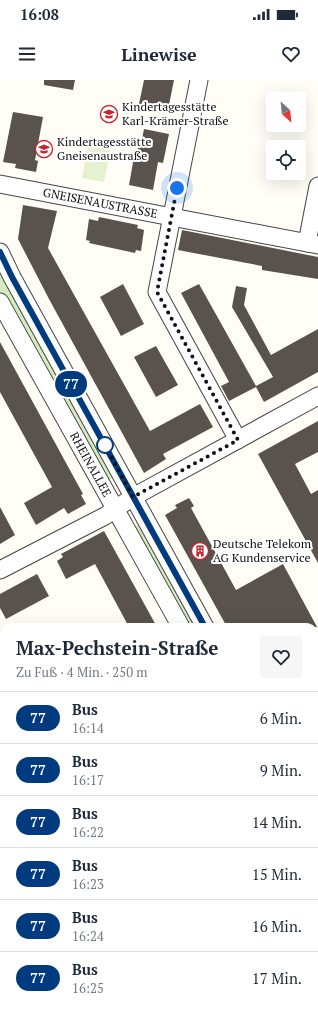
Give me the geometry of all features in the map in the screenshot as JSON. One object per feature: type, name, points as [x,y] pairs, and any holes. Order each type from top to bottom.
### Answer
[{"type":"street","points":[[199,80],[157,292],[238,440]]},
{"type":"street","name":"GNEISENAUSTRASSE","points":[[0,184],[312,244]]},
{"type":"street","points":[[312,244],[318,186]]},
{"type":"street","name":"RHEINALLEE","points":[[0,252],[12,277],[203,623]]},
{"type":"street","name":"RHEINALLEE","points":[[0,302],[179,623]]},
{"type":"street","points":[[0,570],[101,518],[133,497],[318,396]]},
{"type":"green space","points":[[90,136],[112,141],[104,182],[82,178]]},
{"type":"green space","points":[[0,268],[116,476],[107,481],[0,294]]},
{"type":"green space","points":[[141,524],[198,623],[184,623],[131,529]]},
{"type":"building","points":[[44,80],[75,80],[73,90],[44,85]]},
{"type":"building","points":[[144,80],[174,80],[168,110],[139,104]]},
{"type":"building","points":[[13,112],[43,117],[35,160],[38,161],[36,172],[15,168],[16,164],[3,162]]},
{"type":"building","points":[[144,129],[169,134],[163,163],[158,162],[153,190],[129,185],[134,157],[142,139]]},
{"type":"building","points":[[23,205],[57,211],[48,248],[150,431],[200,404],[213,427],[163,454],[166,459],[144,473],[18,239]]},
{"type":"building","points":[[99,217],[138,225],[137,228],[144,230],[141,251],[136,250],[135,253],[89,243],[90,241],[86,240],[89,219],[98,221]]},
{"type":"building","points":[[182,230],[318,257],[318,279],[262,270],[262,266],[178,250]]},
{"type":"building","points":[[123,284],[144,324],[121,336],[100,297]]},
{"type":"building","points":[[199,284],[256,386],[273,377],[232,307],[236,286],[247,288],[244,305],[271,355],[318,329],[318,372],[264,402],[256,387],[229,401],[221,386],[229,382],[181,293]]},
{"type":"building","points":[[0,342],[83,494],[81,495],[86,504],[68,514],[64,508],[36,525],[24,503],[52,487],[0,392]]},
{"type":"building","points":[[156,346],[178,385],[156,397],[134,357]]},
{"type":"building","points":[[318,421],[318,452],[295,464],[311,494],[318,490],[318,563],[258,454]]},
{"type":"building","points":[[189,498],[194,506],[191,508],[236,590],[283,564],[315,623],[225,623],[165,515],[177,508],[175,505]]},
{"type":"building","points":[[0,507],[15,535],[0,544]]},
{"type":"building","points":[[104,531],[155,623],[127,623],[95,564],[66,579],[57,561],[63,557],[61,554]]},
{"type":"building","points":[[37,574],[49,596],[6,619],[0,608],[0,594]]},
{"type":"bus line","name":"77","points":[[0,252],[12,277],[203,623]]},
{"type":"place","name":"Kindertagesstätte Karl-Krämer-Straße","points":[[109,114]]},
{"type":"place","name":"Kindertagesstätte Gneisenaustraße","points":[[44,149]]},
{"type":"place","name":"Deutsche Telekom AG Kundenservice","points":[[200,551]]},
{"type":"route","points":[[105,445],[133,497],[238,440],[157,292],[177,188]]}]
